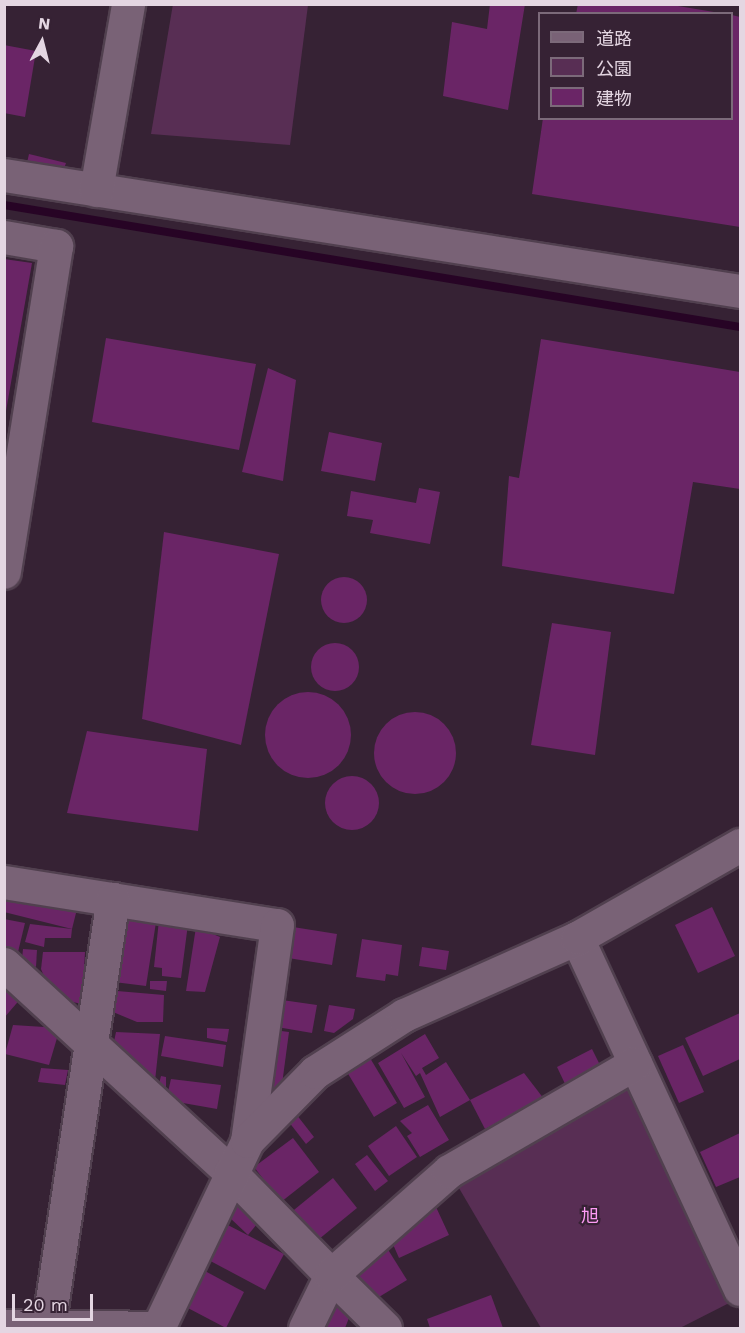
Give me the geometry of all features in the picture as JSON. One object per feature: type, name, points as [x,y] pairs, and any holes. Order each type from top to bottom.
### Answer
[{"type":"street","points":[[96,190],[128,4]]},
{"type":"street","points":[[4,175],[741,291]]},
{"type":"street","points":[[4,237],[56,246],[14,448],[4,572]]},
{"type":"street","points":[[4,1326],[159,1328],[247,1141],[315,1072],[404,1015],[577,938],[741,845]]},
{"type":"street","points":[[4,882],[277,925],[247,1141]]},
{"type":"street","points":[[48,1327],[113,899]]},
{"type":"street","points":[[577,938],[741,1289]]},
{"type":"street","points":[[4,964],[230,1173],[385,1329]]},
{"type":"street","points":[[305,1329],[331,1275],[449,1171],[635,1063]]},
{"type":"green space","points":[[173,4],[308,5],[290,145],[151,134]]},
{"type":"green space","name":"旭","points":[[637,1078],[737,1299],[680,1328],[541,1328],[449,1171]]},
{"type":"building","points":[[490,4],[525,4],[508,110],[443,96],[452,22],[487,29]]},
{"type":"building","points":[[578,4],[666,4],[714,12],[576,12]]},
{"type":"building","points":[[733,15],[740,17],[740,227],[532,194],[543,120],[733,120]]},
{"type":"building","points":[[4,45],[36,51],[25,117],[4,113]]},
{"type":"building","points":[[29,154],[66,163],[61,177],[26,167]]},
{"type":"building","points":[[4,259],[32,263],[6,411],[4,411]]},
{"type":"building","points":[[106,338],[256,364],[239,450],[92,422]]},
{"type":"building","points":[[541,339],[740,372],[740,489],[693,482],[674,594],[502,566],[509,476],[519,478]]},
{"type":"building","points":[[268,368],[296,380],[283,481],[242,472]]},
{"type":"building","points":[[329,432],[382,443],[375,481],[321,471]]},
{"type":"building","points":[[419,488],[440,492],[430,544],[370,533],[373,520],[347,516],[351,491],[416,503]]},
{"type":"building","points":[[164,532],[279,554],[241,745],[142,719]]},
{"type":"building","points":[[344,577],[360,584],[367,600],[360,616],[344,623],[328,616],[321,600],[328,584]]},
{"type":"building","points":[[552,623],[611,632],[595,755],[531,745]]},
{"type":"building","points":[[335,643],[352,650],[359,667],[352,684],[335,691],[318,684],[311,667],[318,650]]},
{"type":"building","points":[[308,692],[332,699],[344,711],[351,735],[344,759],[332,771],[308,778],[284,771],[272,759],[265,735],[272,711],[284,699]]},
{"type":"building","points":[[415,712],[431,715],[444,724],[453,737],[456,753],[453,769],[444,782],[431,791],[415,794],[399,791],[386,782],[377,769],[374,753],[377,737],[386,724],[399,715]]},
{"type":"building","points":[[87,731],[207,749],[198,831],[67,813]]},
{"type":"building","points":[[347,776],[357,776],[367,780],[375,788],[379,803],[375,818],[367,826],[357,830],[347,830],[337,826],[329,818],[325,808],[325,798],[329,788],[337,780]]},
{"type":"building","points":[[4,896],[78,905],[72,929],[4,912]]},
{"type":"building","points":[[712,907],[735,956],[698,973],[675,925]]},
{"type":"building","points":[[157,916],[146,986],[106,981],[121,917]]},
{"type":"building","points":[[4,919],[25,923],[18,952],[4,950]]},
{"type":"building","points":[[159,920],[188,924],[181,978],[162,976],[162,968],[154,967]]},
{"type":"building","points":[[30,924],[72,929],[71,938],[45,938],[44,947],[25,942]]},
{"type":"building","points":[[196,927],[220,937],[205,992],[186,991]]},
{"type":"building","points":[[293,927],[337,934],[332,965],[288,958]]},
{"type":"building","points":[[362,939],[402,945],[398,976],[386,974],[385,981],[356,977]]},
{"type":"building","points":[[422,947],[449,951],[446,970],[419,966]]},
{"type":"building","points":[[23,949],[37,950],[36,967],[22,959]]},
{"type":"building","points":[[43,952],[85,952],[82,1004],[53,998],[41,969]]},
{"type":"building","points":[[150,981],[167,981],[166,991],[150,989]]},
{"type":"building","points":[[4,983],[22,997],[4,1018]]},
{"type":"building","points":[[117,991],[164,995],[163,1022],[137,1022],[113,1012]]},
{"type":"building","points":[[275,999],[317,1005],[312,1033],[271,1026]]},
{"type":"building","points":[[329,1005],[355,1009],[353,1019],[334,1033],[324,1031]]},
{"type":"building","points":[[740,1013],[740,1059],[703,1076],[685,1038]]},
{"type":"building","points":[[13,1025],[60,1028],[49,1065],[5,1054]]},
{"type":"building","points":[[207,1028],[229,1029],[227,1042],[207,1038]]},
{"type":"building","points":[[266,1029],[289,1032],[281,1092],[258,1088]]},
{"type":"building","points":[[116,1032],[160,1034],[155,1081],[137,1078],[135,1059],[112,1051]]},
{"type":"building","points":[[425,1034],[439,1058],[422,1068],[426,1075],[446,1062],[470,1100],[440,1117],[420,1073],[416,1076],[401,1053],[425,1097],[404,1108],[378,1063]]},
{"type":"building","points":[[165,1036],[226,1045],[223,1067],[161,1056]]},
{"type":"building","points":[[683,1045],[704,1092],[679,1103],[658,1056]]},
{"type":"building","points":[[592,1049],[603,1071],[567,1088],[557,1067]]},
{"type":"building","points":[[367,1053],[397,1103],[374,1117],[344,1067]]},
{"type":"building","points":[[41,1068],[68,1070],[65,1085],[38,1082]]},
{"type":"building","points":[[524,1073],[544,1099],[485,1129],[470,1100]]},
{"type":"building","points":[[161,1076],[166,1077],[166,1090],[158,1088]]},
{"type":"building","points":[[171,1079],[221,1085],[217,1109],[166,1100]]},
{"type":"building","points":[[428,1105],[449,1140],[420,1157],[407,1136],[412,1133],[400,1121]]},
{"type":"building","points":[[296,1114],[314,1137],[306,1144],[285,1117]]},
{"type":"building","points":[[396,1126],[417,1157],[389,1176],[368,1146]]},
{"type":"building","points":[[740,1133],[740,1177],[716,1187],[700,1152]]},
{"type":"building","points":[[293,1138],[319,1172],[281,1202],[254,1167]]},
{"type":"building","points":[[367,1155],[388,1181],[375,1191],[355,1164]]},
{"type":"building","points":[[333,1178],[357,1208],[313,1244],[289,1214]]},
{"type":"building","points":[[237,1206],[257,1224],[248,1235],[228,1216]]},
{"type":"building","points":[[436,1207],[449,1235],[399,1258],[388,1233],[410,1229],[406,1221]]},
{"type":"building","points":[[220,1221],[284,1254],[265,1290],[201,1256]]},
{"type":"building","points":[[387,1248],[407,1280],[374,1300],[354,1268]]},
{"type":"building","points":[[205,1271],[244,1292],[226,1328],[186,1307]]},
{"type":"building","points":[[491,1295],[503,1328],[430,1328],[427,1319]]},
{"type":"building","points":[[328,1303],[351,1313],[345,1328],[317,1328]]},
{"type":"waterway","points":[[4,205],[740,327]]}]
